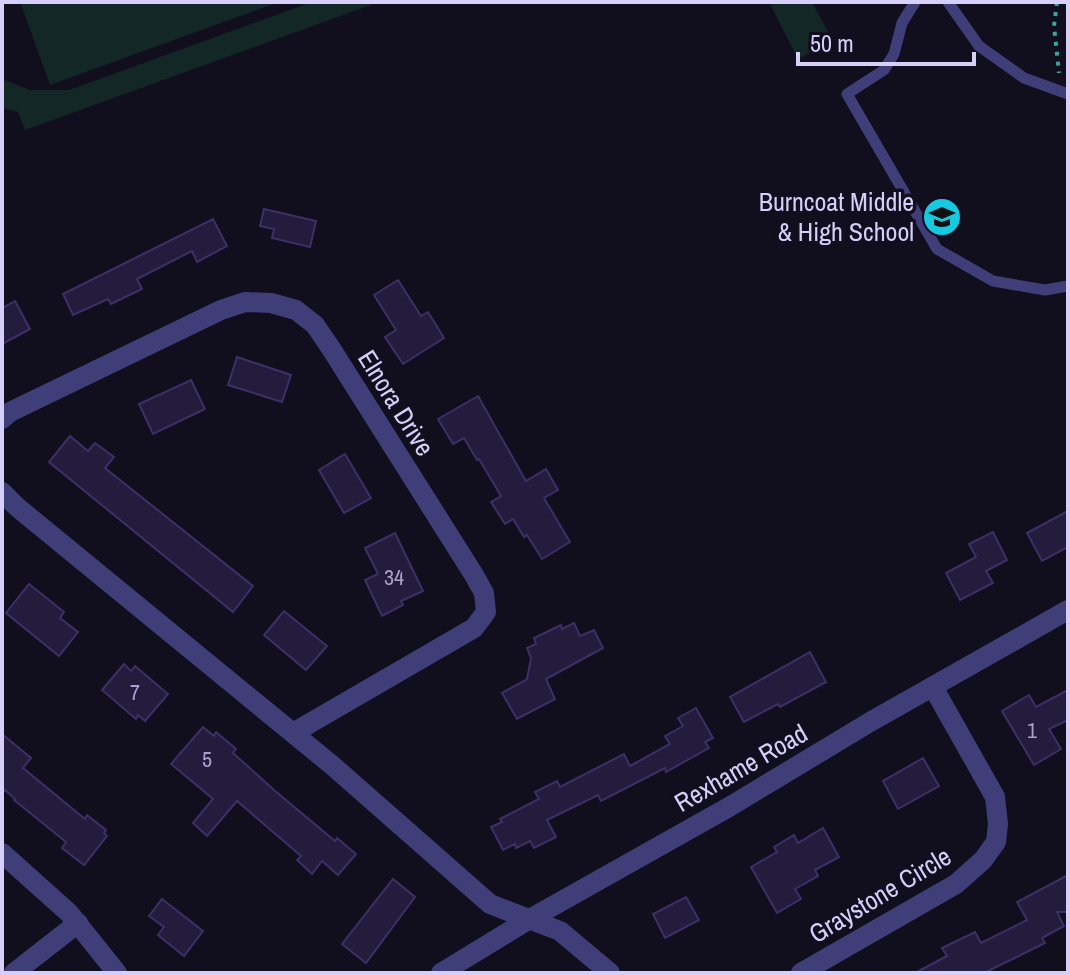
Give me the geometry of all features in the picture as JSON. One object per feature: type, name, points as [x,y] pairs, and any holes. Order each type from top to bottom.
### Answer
[{"type":"street","name":"Elnora Drive","points":[[2,419],[10,412],[204,318],[245,302],[271,303],[296,310],[315,325],[474,575],[484,593],[486,612],[474,628],[293,733]]},
{"type":"street","points":[[2,492],[333,766],[490,904],[560,931],[610,973]]},
{"type":"street","name":"Rexhame Road","points":[[441,973],[1068,610]]},
{"type":"street","name":"Graystone Circle","points":[[801,973],[956,884],[983,860],[996,842],[998,811],[995,797],[933,687]]},
{"type":"street","points":[[2,853],[69,913],[117,973]]},
{"type":"street","points":[[14,973],[78,923]]},
{"type":"lane","points":[[915,2],[902,23],[894,54],[884,70],[847,94],[937,249],[993,281],[1045,290],[1068,286]]},
{"type":"lane","points":[[948,2],[979,46],[1024,78],[1068,94]]},
{"type":"path","points":[[1057,2],[1054,26],[1059,73]]},
{"type":"green space","points":[[20,2],[279,2],[50,85]]},
{"type":"green space","points":[[312,2],[379,2],[25,130],[18,112],[2,108],[2,79],[30,90],[69,90]]},
{"type":"green space","points":[[769,2],[812,2],[833,41],[798,59]]},
{"type":"building","points":[[264,209],[316,221],[310,247],[272,238],[274,229],[260,226]]},
{"type":"building","points":[[213,219],[227,246],[197,262],[192,251],[137,279],[142,289],[111,304],[108,299],[73,315],[63,294]]},
{"type":"building","points":[[398,280],[421,316],[428,312],[444,338],[403,364],[385,337],[396,330],[374,295]]},
{"type":"building","points":[[15,301],[30,329],[2,344],[2,308]]},
{"type":"building","points":[[237,357],[291,375],[282,402],[228,385]]},
{"type":"building","points":[[191,380],[205,409],[153,434],[139,404]]},
{"type":"building","points":[[478,396],[526,481],[546,469],[558,490],[544,498],[570,542],[542,559],[513,519],[505,524],[491,502],[501,496],[464,438],[453,444],[438,419]]},
{"type":"building","points":[[70,436],[88,451],[95,443],[114,457],[105,468],[253,586],[233,612],[49,462]]},
{"type":"building","points":[[345,454],[371,498],[344,513],[319,470]]},
{"type":"building","points":[[1068,511],[1068,547],[1042,561],[1027,533]]},
{"type":"building","points":[[993,532],[1007,560],[986,571],[993,583],[960,600],[946,573],[976,557],[969,544]]},
{"type":"building","points":[[395,533],[423,591],[401,601],[403,605],[382,616],[365,580],[378,574],[365,548]]},
{"type":"building","points":[[29,584],[64,612],[60,618],[78,632],[59,656],[6,613]]},
{"type":"building","points":[[284,611],[327,646],[306,670],[264,635]]},
{"type":"building","points":[[574,623],[580,636],[594,630],[603,648],[546,679],[555,699],[517,719],[502,693],[527,679],[531,658],[527,648],[536,644],[534,638],[561,625],[562,629]]},
{"type":"building","points":[[810,652],[826,682],[744,722],[730,697]]},
{"type":"building","points":[[124,664],[131,671],[135,666],[168,694],[145,721],[138,715],[136,719],[102,690]]},
{"type":"building","points":[[1068,690],[1068,720],[1049,729],[1061,749],[1034,765],[1002,711],[1029,695],[1036,707]]},
{"type":"building","points":[[696,708],[713,738],[705,742],[709,748],[666,772],[665,768],[601,801],[598,795],[547,820],[556,837],[534,848],[530,841],[503,850],[491,827],[539,799],[535,792],[557,781],[560,787],[624,754],[630,766],[670,744],[665,736],[683,726],[678,718]]},
{"type":"building","points":[[203,727],[214,736],[216,732],[236,749],[233,753],[274,790],[335,841],[337,838],[356,854],[338,875],[322,861],[312,874],[297,860],[301,856],[237,801],[207,836],[193,823],[213,799],[171,764]]},
{"type":"building","points":[[2,734],[31,758],[23,768],[85,819],[87,815],[106,830],[104,833],[107,836],[84,865],[62,848],[66,842],[5,790],[2,794]]},
{"type":"building","points":[[923,758],[939,786],[898,809],[883,781]]},
{"type":"building","points":[[823,828],[839,857],[815,870],[818,876],[795,889],[801,899],[777,913],[751,867],[777,852],[774,847],[794,835],[798,843]]},
{"type":"building","points":[[1068,875],[1068,912],[1057,912],[1064,926],[1042,938],[1045,943],[984,973],[915,973],[947,956],[942,948],[975,932],[981,943],[1027,920],[1017,902]]},
{"type":"building","points":[[393,879],[415,897],[366,963],[342,944]]},
{"type":"building","points":[[686,897],[699,920],[665,938],[653,914]]},
{"type":"building","points":[[162,899],[203,931],[184,956],[158,935],[164,927],[149,916]]},
{"type":"place","name":"Burncoat Middle & High School","points":[[942,217]]}]
